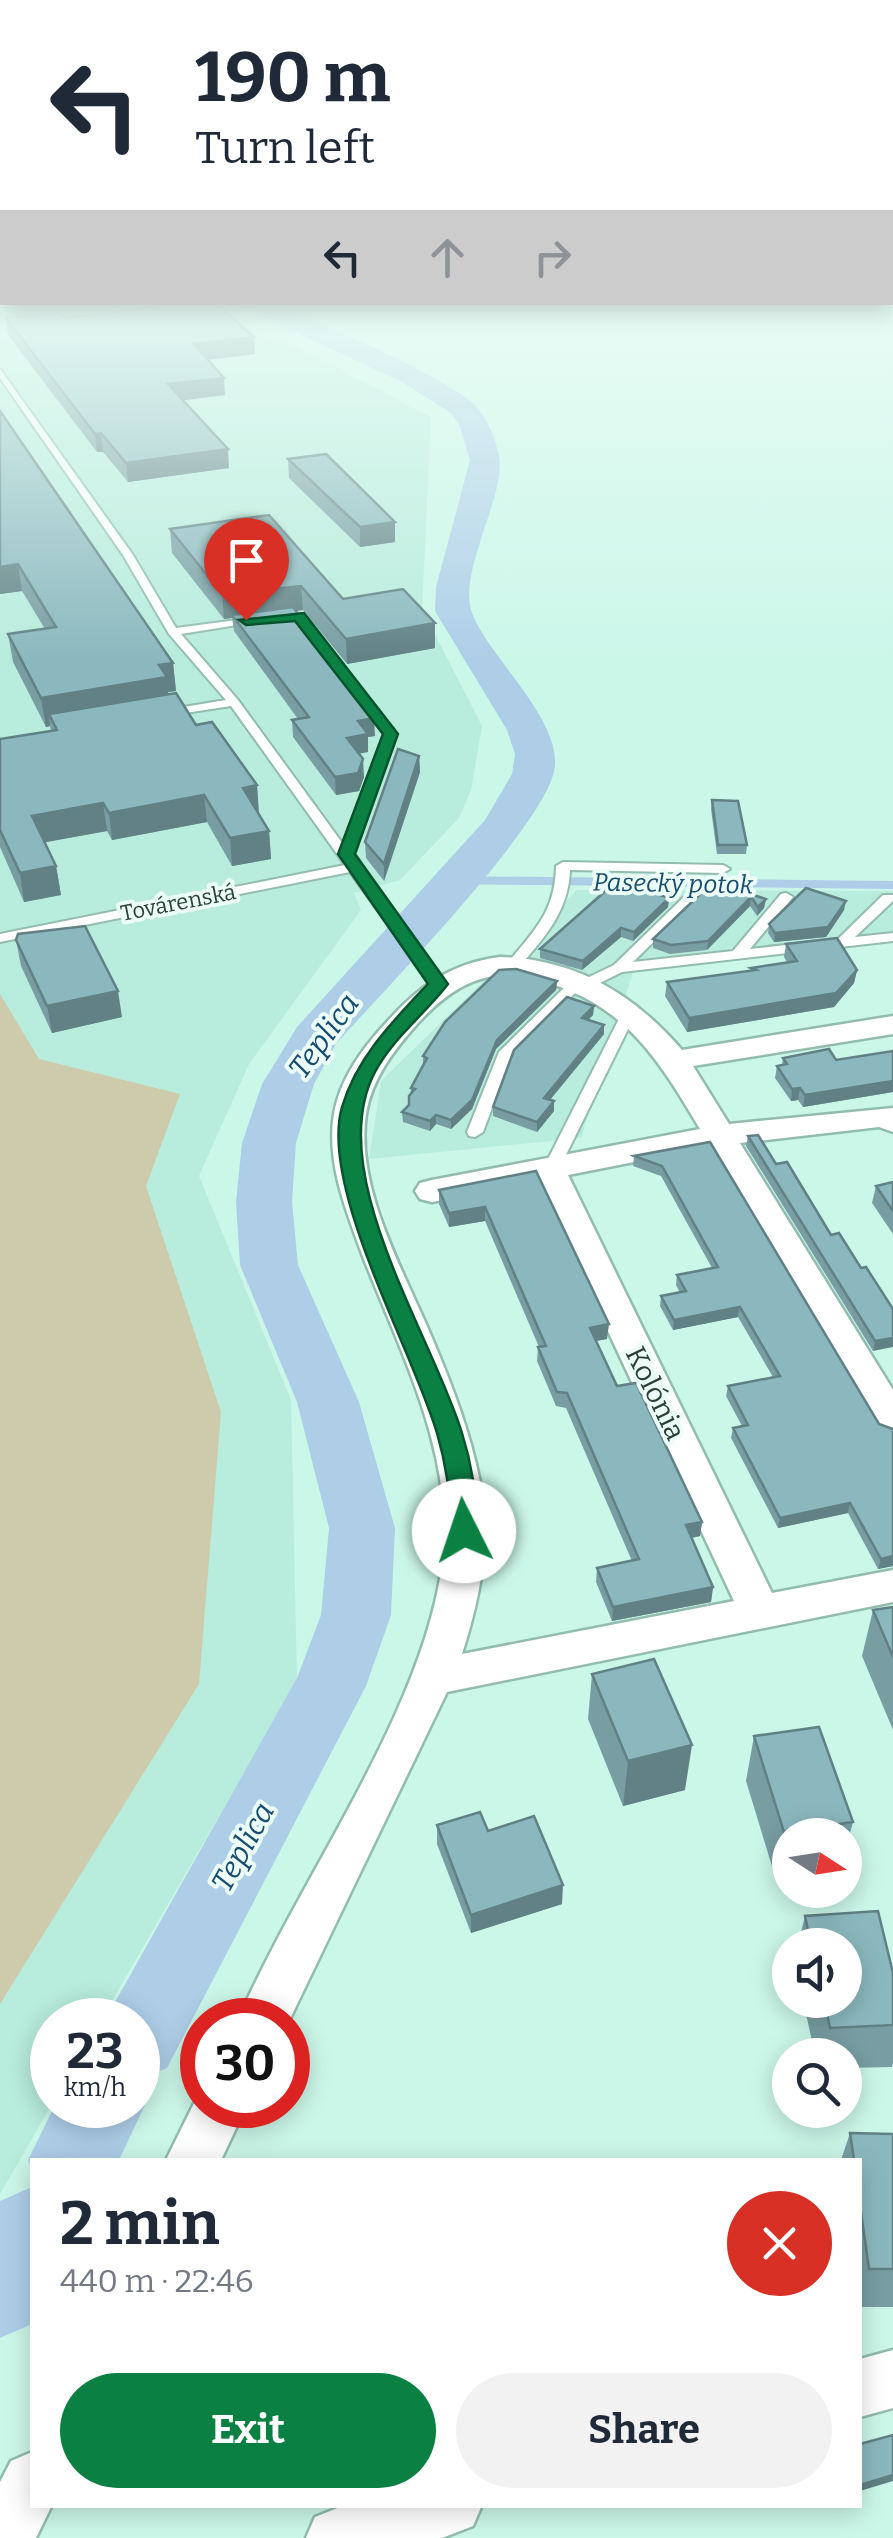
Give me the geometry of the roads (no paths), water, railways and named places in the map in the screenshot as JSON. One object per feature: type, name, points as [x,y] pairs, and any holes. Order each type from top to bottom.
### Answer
[{"type":"street","points":[[274,1998],[434,1677],[460,1579],[464,1501],[450,1433],[365,1216],[354,1180],[348,1130],[356,1091],[376,1054],[432,976],[455,976],[514,964],[584,982],[631,1008],[674,1060],[893,1422]]},
{"type":"street","points":[[674,1060],[893,1025]]},
{"type":"street","points":[[432,1192],[721,1136],[891,1117]]},
{"type":"street","name":"Kolónia","points":[[550,1171],[762,1615]]},
{"type":"street","points":[[434,1677],[893,1586]]},
{"type":"street","points":[[194,2158],[209,2128]]},
{"type":"street","points":[[862,2387],[893,2379]]},
{"type":"street","points":[[4,2538],[30,2486]]},
{"type":"street","points":[[336,2538],[441,2508]]},
{"type":"lane","points":[[36,423],[128,556],[173,632],[234,702],[432,976]]},
{"type":"lane","points":[[283,615],[299,616],[390,734],[351,860]]},
{"type":"lane","points":[[173,632],[265,618]]},
{"type":"lane","points":[[156,716],[234,702]]},
{"type":"lane","name":"Továrenská","points":[[0,938],[351,860]]},
{"type":"lane","points":[[514,964],[556,914],[564,895],[563,866],[722,869]]},
{"type":"lane","points":[[738,954],[786,897]]},
{"type":"lane","points":[[844,940],[888,898]]},
{"type":"lane","points":[[620,968],[690,899]]},
{"type":"lane","points":[[475,1132],[504,1054],[584,982],[620,968],[893,937]]},
{"type":"lane","points":[[550,1171],[631,1008]]},
{"type":"waterway","name":"Teplica","points":[[160,1999],[330,1686],[356,1615],[362,1528],[328,1402],[269,1265],[264,1202],[269,1143],[288,1084],[315,1038],[503,826],[533,774],[535,754],[527,730],[453,611],[453,587],[485,460],[473,423]]},
{"type":"waterway","name":"Pasecký potok","points":[[453,880],[893,885]]},
{"type":"waterway","name":"Teplica","points":[[73,2158],[89,2128]]},
{"type":"waterway","name":"Teplica","points":[[0,2292],[30,2236]]}]
